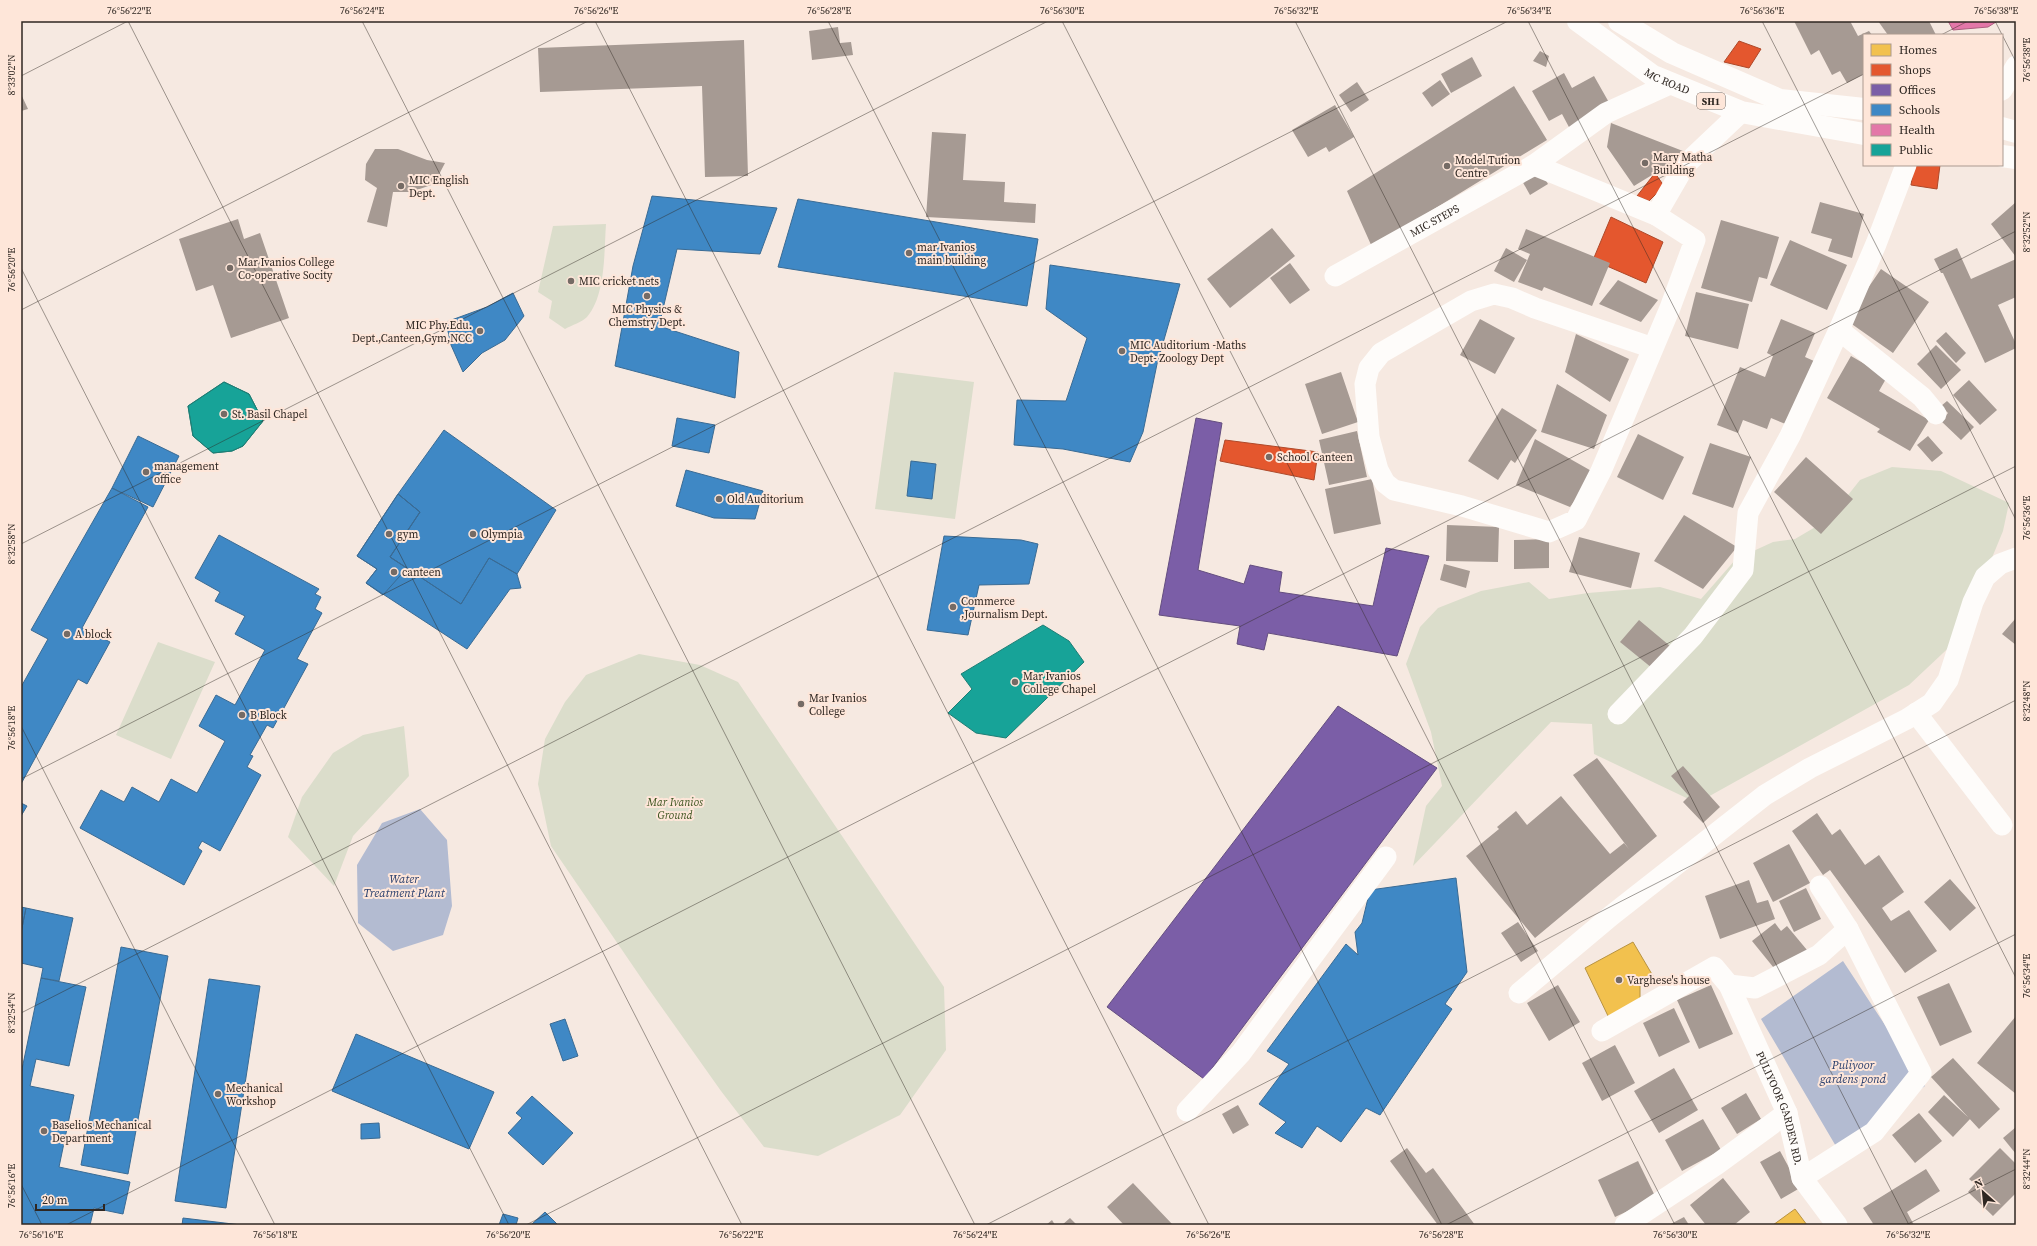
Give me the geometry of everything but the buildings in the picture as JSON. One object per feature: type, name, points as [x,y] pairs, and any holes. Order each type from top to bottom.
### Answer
[{"type":"main road","name":"MC ROAD","points":[[1578,21],[1661,80],[1741,112],[1863,134]]},
{"type":"main road","name":"SH1","points":[[1619,21],[1672,53],[1780,100],[1863,109]]},
{"type":"main road","points":[[1661,80],[1672,53]]},
{"type":"main road","points":[[2003,128],[2016,132]]},
{"type":"main road","points":[[2003,156],[2016,158]]},
{"type":"street","points":[[2003,88],[2016,66]]},
{"type":"street","name":"MIC STEPS","points":[[1335,276],[1534,165],[1606,113],[1661,80]]},
{"type":"street","points":[[1656,215],[1686,165],[1741,112]]},
{"type":"street","points":[[1534,165],[1656,215],[1695,240],[1670,308],[1601,471],[1576,520],[1549,532],[1462,506],[1394,490],[1385,484],[1378,470],[1369,437],[1365,384],[1369,368],[1381,353],[1471,301],[1494,294],[1512,298],[1535,308],[1652,348]]},
{"type":"street","points":[[1618,714],[1693,636],[1743,570],[1748,514],[1790,436],[1839,330],[1876,244],[1906,166]]},
{"type":"street","points":[[1839,330],[1922,397],[1936,414]]},
{"type":"street","points":[[1518,993],[1612,915],[1766,795],[1810,768],[1916,713],[1932,703],[1948,680],[1973,602],[1984,577],[2000,564],[2013,562]]},
{"type":"street","points":[[1916,713],[2002,825]]},
{"type":"street","points":[[1187,1111],[1241,1053],[1386,857]]},
{"type":"street","points":[[1802,1178],[1874,1132],[1921,1072],[1848,929],[1820,886]]},
{"type":"street","points":[[1729,985],[1755,988],[1819,954],[1848,929]]},
{"type":"street","name":"PULIYOOR GARDEN RD.","points":[[1602,1031],[1714,967],[1729,985],[1786,1113],[1802,1178],[1837,1225]]},
{"type":"street","points":[[1625,1225],[1716,1165],[1786,1113]]},
{"type":"green space","name":"MIC cricket nets","points":[[606,224],[603,272],[598,297],[593,308],[585,319],[565,329],[549,318],[552,301],[538,292],[553,226]]},
{"type":"green space","points":[[894,372],[974,382],[955,519],[875,509]]},
{"type":"green space","points":[[1892,467],[1941,471],[2009,503],[2003,531],[1959,638],[1909,685],[1697,803],[1594,754],[1592,724],[1551,722],[1413,866],[1426,806],[1442,786],[1431,732],[1406,664],[1420,627],[1438,608],[1481,591],[1529,582],[1549,599],[1588,593],[1660,587],[1701,599],[1736,559],[1773,542],[1795,539],[1829,519],[1860,480]]},
{"type":"green space","points":[[158,642],[215,662],[171,759],[116,735]]},
{"type":"green space","name":"Mar Ivanios Ground","points":[[639,654],[700,665],[738,682],[944,987],[946,1050],[900,1115],[818,1156],[764,1147],[721,1091],[648,988],[551,846],[538,784],[545,739],[565,702],[586,675]]},
{"type":"green space","points":[[404,726],[409,776],[353,836],[334,886],[288,837],[302,797],[333,753],[363,735]]},
{"type":"water","name":"Water Treatment Plant","points":[[420,809],[447,840],[452,906],[443,935],[393,951],[358,923],[357,865],[382,823]]},
{"type":"water","name":"Puliyoor gardens pond","points":[[1843,961],[1925,1086],[1837,1148],[1761,1019]]},
{"type":"place","name":"Mary Matha Building","points":[[1645,163]]},
{"type":"place","name":"Model Tution Centre","points":[[1447,166]]},
{"type":"place","name":"MIC English Dept.","points":[[401,186]]},
{"type":"place","name":"mar Ivanios main building","points":[[909,253]]},
{"type":"place","name":"Mar Ivanios College Co-operative Socity","points":[[230,268]]},
{"type":"place","name":"MIC cricket nets","points":[[571,281]]},
{"type":"place","name":"MIC Physics & Chemstry Dept.","points":[[647,296]]},
{"type":"place","name":"MIC Phy.Edu. Dept.,Canteen,Gym,NCC","points":[[480,331]]},
{"type":"place","name":"MIC Auditorium -Maths Dept- Zoology Dept","points":[[1122,351]]},
{"type":"place","name":"St. Basil Chapel","points":[[224,414]]},
{"type":"place","name":"School Canteen","points":[[1269,457]]},
{"type":"place","name":"management office","points":[[146,472]]},
{"type":"place","name":"Old Auditorium","points":[[719,499]]},
{"type":"place","name":"gym","points":[[389,534]]},
{"type":"place","name":"Olympia","points":[[473,534]]},
{"type":"place","name":"canteen","points":[[394,572]]},
{"type":"place","name":"Commerce ,Journalism Dept.","points":[[953,607]]},
{"type":"place","name":"A block","points":[[67,634]]},
{"type":"place","name":"Mar Ivanios College Chapel","points":[[1015,682]]},
{"type":"place","name":"Mar Ivanios College","points":[[801,704]]},
{"type":"place","name":"B Block","points":[[242,715]]},
{"type":"place","name":"Varghese's house","points":[[1619,980]]},
{"type":"place","name":"Mechanical Workshop","points":[[218,1094]]},
{"type":"place","name":"Baselios Mechanical Department","points":[[44,1131]]}]
